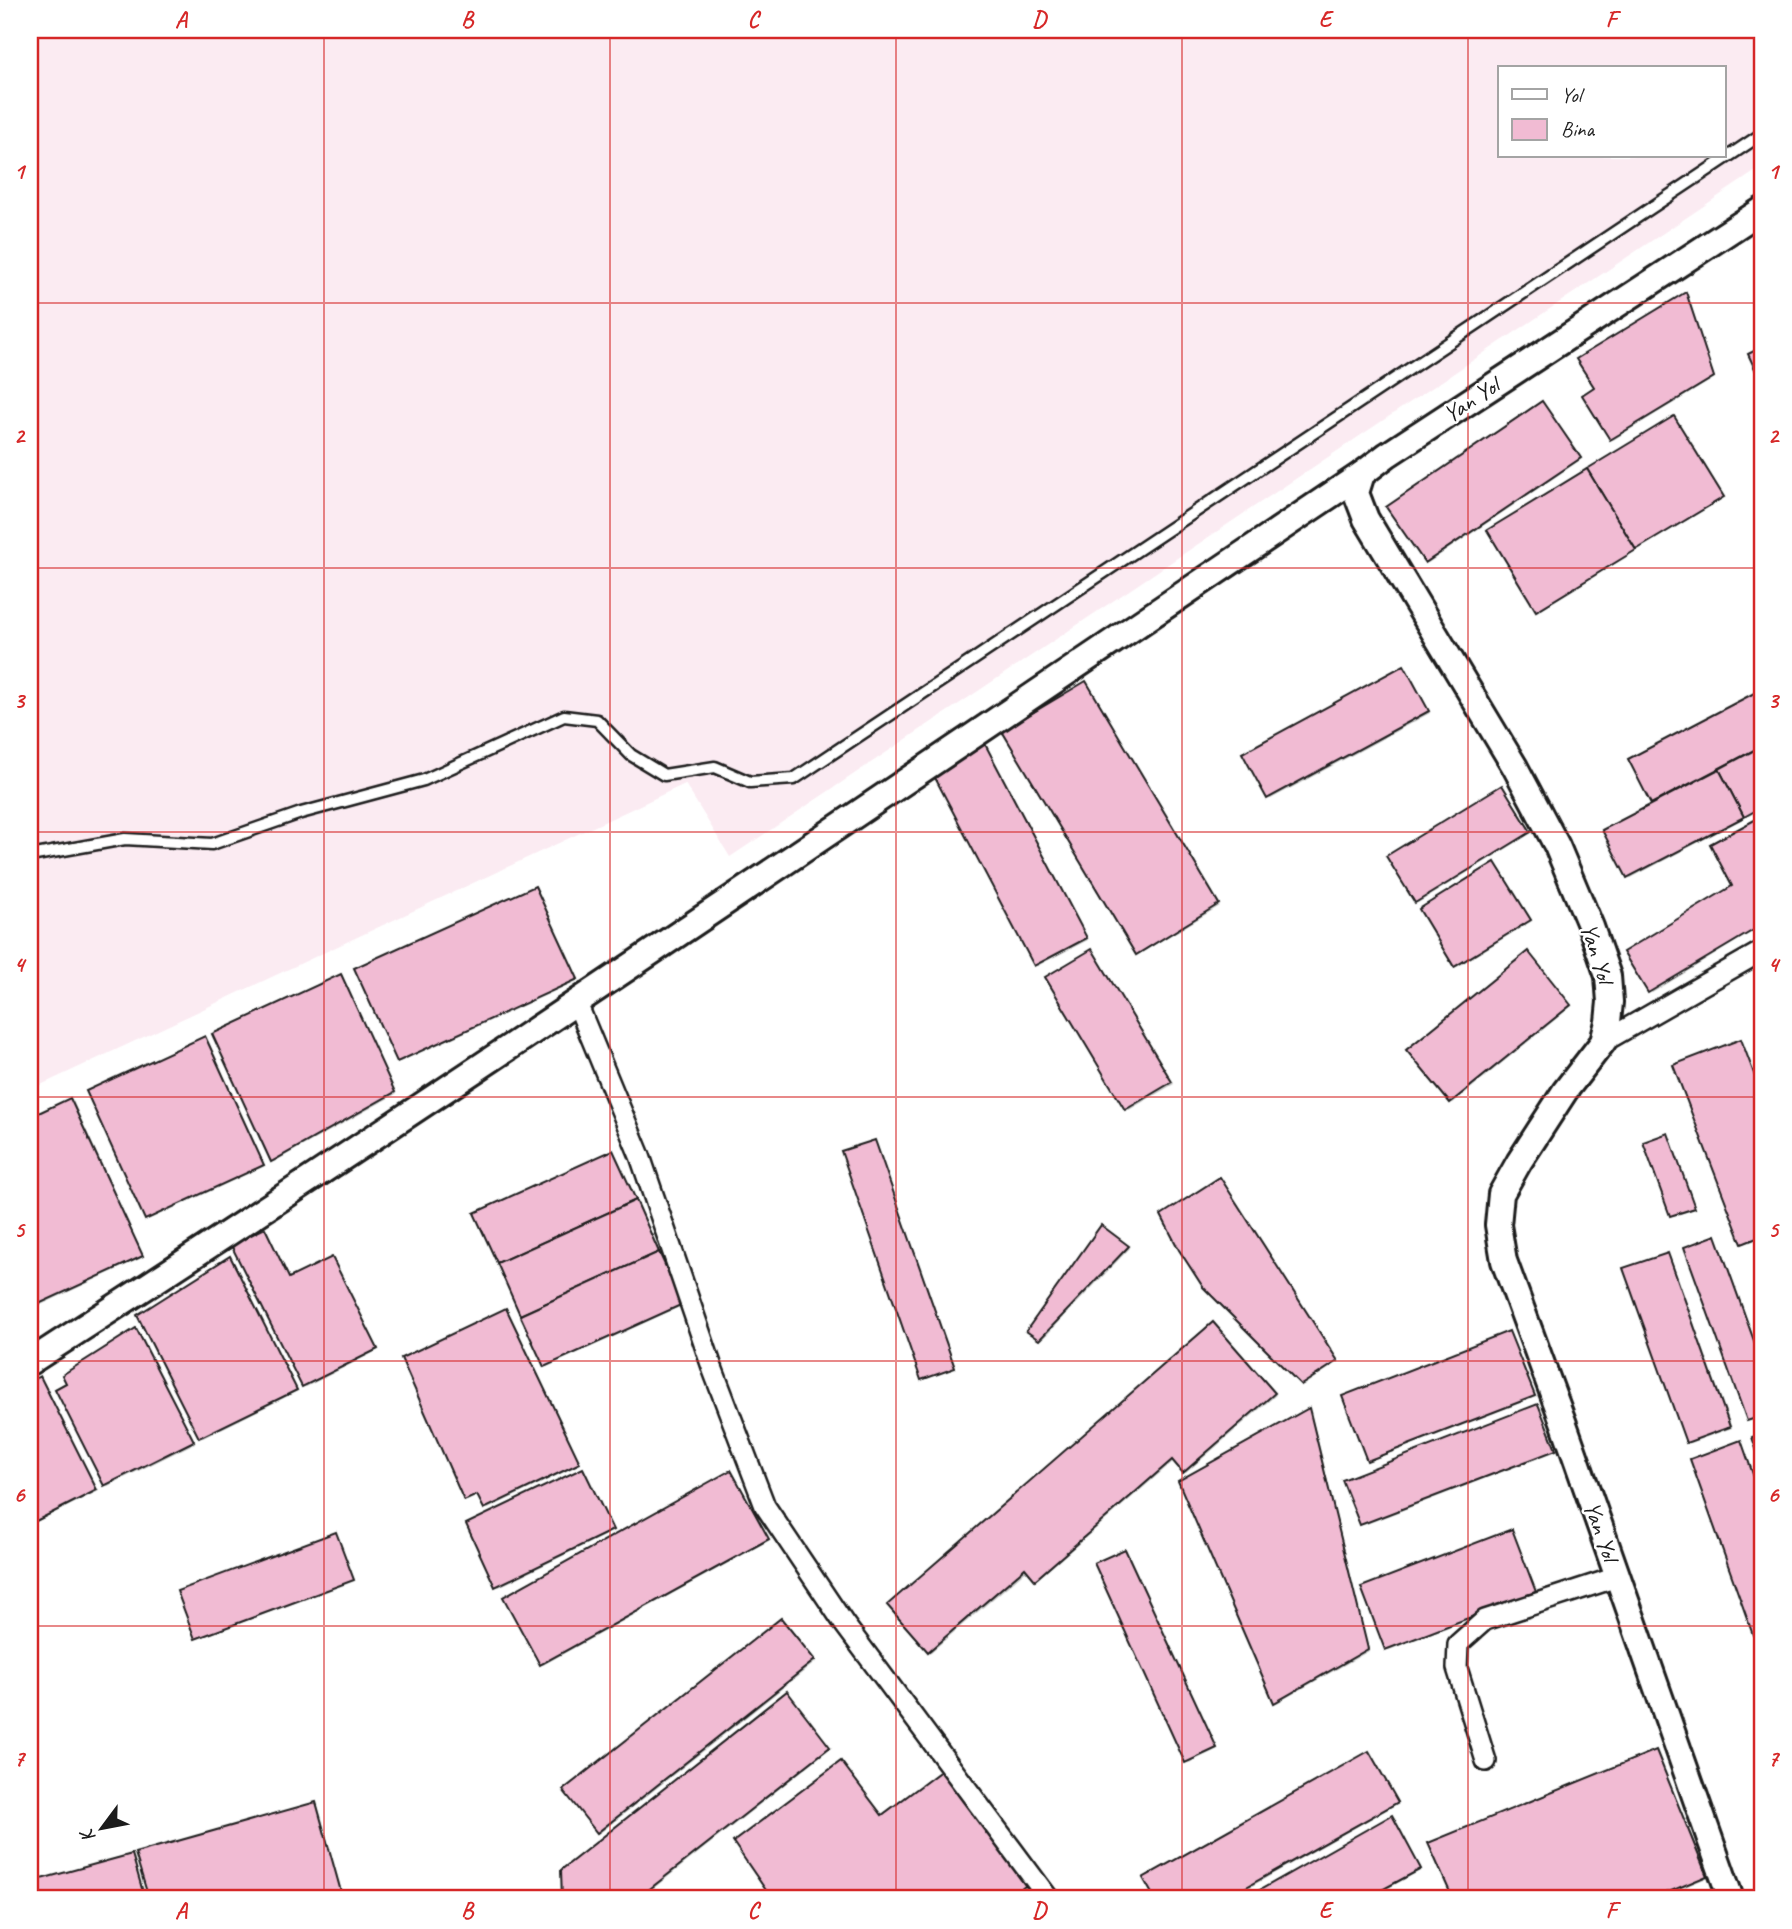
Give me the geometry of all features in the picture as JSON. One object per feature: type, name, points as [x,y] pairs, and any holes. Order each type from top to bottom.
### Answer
[{"type":"street","name":"Yan Yol","points":[[1731,1899],[1504,1261],[1498,1225],[1501,1194],[1519,1162],[1565,1091],[1603,1042],[1610,1002],[1608,976],[1562,858],[1515,767],[1366,519],[1356,493],[1362,474],[1387,455],[1762,210]]},
{"type":"street","points":[[30,1362],[194,1256],[1362,474]]},
{"type":"street","points":[[1603,1042],[1762,951]]},
{"type":"street","points":[[576,1001],[640,1156],[713,1370],[765,1506],[845,1625],[1049,1899]]},
{"type":"street","points":[[1486,1761],[1457,1668],[1458,1644],[1485,1620],[1617,1577]]},
{"type":"lane","points":[[30,856],[125,839],[212,844],[301,813],[424,780],[564,716],[597,720],[631,755],[664,775],[715,767],[750,782],[794,779],[1762,134]]},
{"type":"shaded area","points":[[30,30],[1762,30],[1762,167],[730,857],[685,784],[30,1090]]},
{"type":"building","points":[[1686,292],[1714,377],[1610,440],[1582,395],[1594,387],[1576,359]]},
{"type":"building","points":[[1762,347],[1762,384],[1748,354]]},
{"type":"building","points":[[1542,401],[1581,458],[1425,563],[1386,507]]},
{"type":"building","points":[[1674,416],[1724,497],[1636,550],[1587,469]]},
{"type":"building","points":[[1587,469],[1636,550],[1536,611],[1487,530]]},
{"type":"building","points":[[1404,665],[1429,711],[1267,799],[1242,753]]},
{"type":"building","points":[[1086,681],[1219,904],[1136,955],[1002,731]]},
{"type":"building","points":[[1762,689],[1762,746],[1651,804],[1628,759]]},
{"type":"building","points":[[985,744],[1087,938],[1034,966],[932,772]]},
{"type":"building","points":[[1762,746],[1762,807],[1744,817],[1719,769]]},
{"type":"building","points":[[1719,769],[1744,817],[1627,878],[1602,830]]},
{"type":"building","points":[[1502,785],[1531,832],[1415,903],[1386,856]]},
{"type":"building","points":[[1762,816],[1762,925],[1648,993],[1623,952],[1732,886],[1710,844]]},
{"type":"building","points":[[1495,862],[1531,920],[1454,967],[1419,909]]},
{"type":"building","points":[[535,886],[578,979],[397,1062],[354,968]]},
{"type":"building","points":[[1092,949],[1172,1082],[1125,1110],[1045,977]]},
{"type":"building","points":[[1528,951],[1571,1005],[1450,1103],[1406,1050]]},
{"type":"building","points":[[341,974],[395,1092],[271,1162],[212,1034]]},
{"type":"building","points":[[205,1036],[264,1165],[145,1220],[86,1091]]},
{"type":"building","points":[[1741,1039],[1762,1095],[1762,1236],[1742,1244],[1673,1065]]},
{"type":"building","points":[[70,1098],[143,1256],[30,1308],[30,1117]]},
{"type":"building","points":[[1668,1133],[1695,1208],[1670,1216],[1643,1142]]},
{"type":"building","points":[[875,1140],[955,1368],[921,1380],[841,1151]]},
{"type":"building","points":[[613,1150],[636,1200],[497,1263],[474,1213]]},
{"type":"building","points":[[1220,1177],[1338,1361],[1301,1385],[1203,1287],[1161,1215]]},
{"type":"building","points":[[636,1200],[659,1252],[520,1315],[497,1263]]},
{"type":"building","points":[[1101,1225],[1129,1246],[1039,1340],[1026,1331]]},
{"type":"building","points":[[265,1228],[289,1278],[332,1257],[378,1349],[302,1387],[231,1245]]},
{"type":"building","points":[[1716,1235],[1762,1363],[1762,1416],[1747,1421],[1684,1247]]},
{"type":"building","points":[[659,1252],[683,1304],[544,1367],[520,1315]]},
{"type":"building","points":[[1668,1253],[1730,1427],[1686,1443],[1623,1268]]},
{"type":"building","points":[[230,1256],[297,1390],[199,1438],[137,1315]]},
{"type":"building","points":[[506,1308],[580,1463],[484,1509],[477,1495],[464,1501],[401,1358]]},
{"type":"building","points":[[1213,1322],[1275,1393],[1183,1473],[1172,1460],[1035,1580],[1025,1568],[928,1652],[887,1605]]},
{"type":"building","points":[[136,1328],[194,1441],[104,1486],[55,1389],[66,1383],[62,1375]]},
{"type":"building","points":[[1509,1331],[1535,1396],[1367,1461],[1342,1396]]},
{"type":"building","points":[[40,1376],[97,1490],[30,1524],[30,1381]]},
{"type":"building","points":[[1538,1404],[1556,1450],[1360,1525],[1342,1480]]},
{"type":"building","points":[[1309,1408],[1368,1649],[1274,1703],[1178,1481]]},
{"type":"building","points":[[1762,1433],[1762,1466],[1752,1437]]},
{"type":"building","points":[[1741,1440],[1762,1500],[1762,1632],[1753,1635],[1690,1459]]},
{"type":"building","points":[[583,1468],[613,1530],[495,1587],[466,1524]]},
{"type":"building","points":[[731,1470],[769,1539],[540,1665],[503,1597]]},
{"type":"building","points":[[1512,1529],[1536,1592],[1385,1650],[1361,1587]]},
{"type":"building","points":[[336,1532],[354,1580],[195,1639],[177,1591]]},
{"type":"building","points":[[1125,1549],[1217,1748],[1185,1763],[1094,1563]]},
{"type":"building","points":[[781,1618],[815,1660],[597,1833],[563,1790]]},
{"type":"building","points":[[787,1691],[830,1747],[637,1899],[562,1899],[561,1870]]},
{"type":"building","points":[[1656,1750],[1707,1876],[1652,1899],[1453,1899],[1428,1843]]},
{"type":"building","points":[[1369,1751],[1398,1802],[1225,1899],[1155,1899],[1143,1878]]},
{"type":"building","points":[[841,1761],[882,1815],[942,1770],[1028,1884],[1007,1899],[772,1899],[733,1842]]},
{"type":"building","points":[[316,1802],[343,1899],[149,1899],[135,1853]]},
{"type":"building","points":[[1392,1815],[1421,1869],[1365,1899],[1244,1899]]},
{"type":"building","points":[[132,1854],[145,1899],[30,1899],[30,1882]]}]
